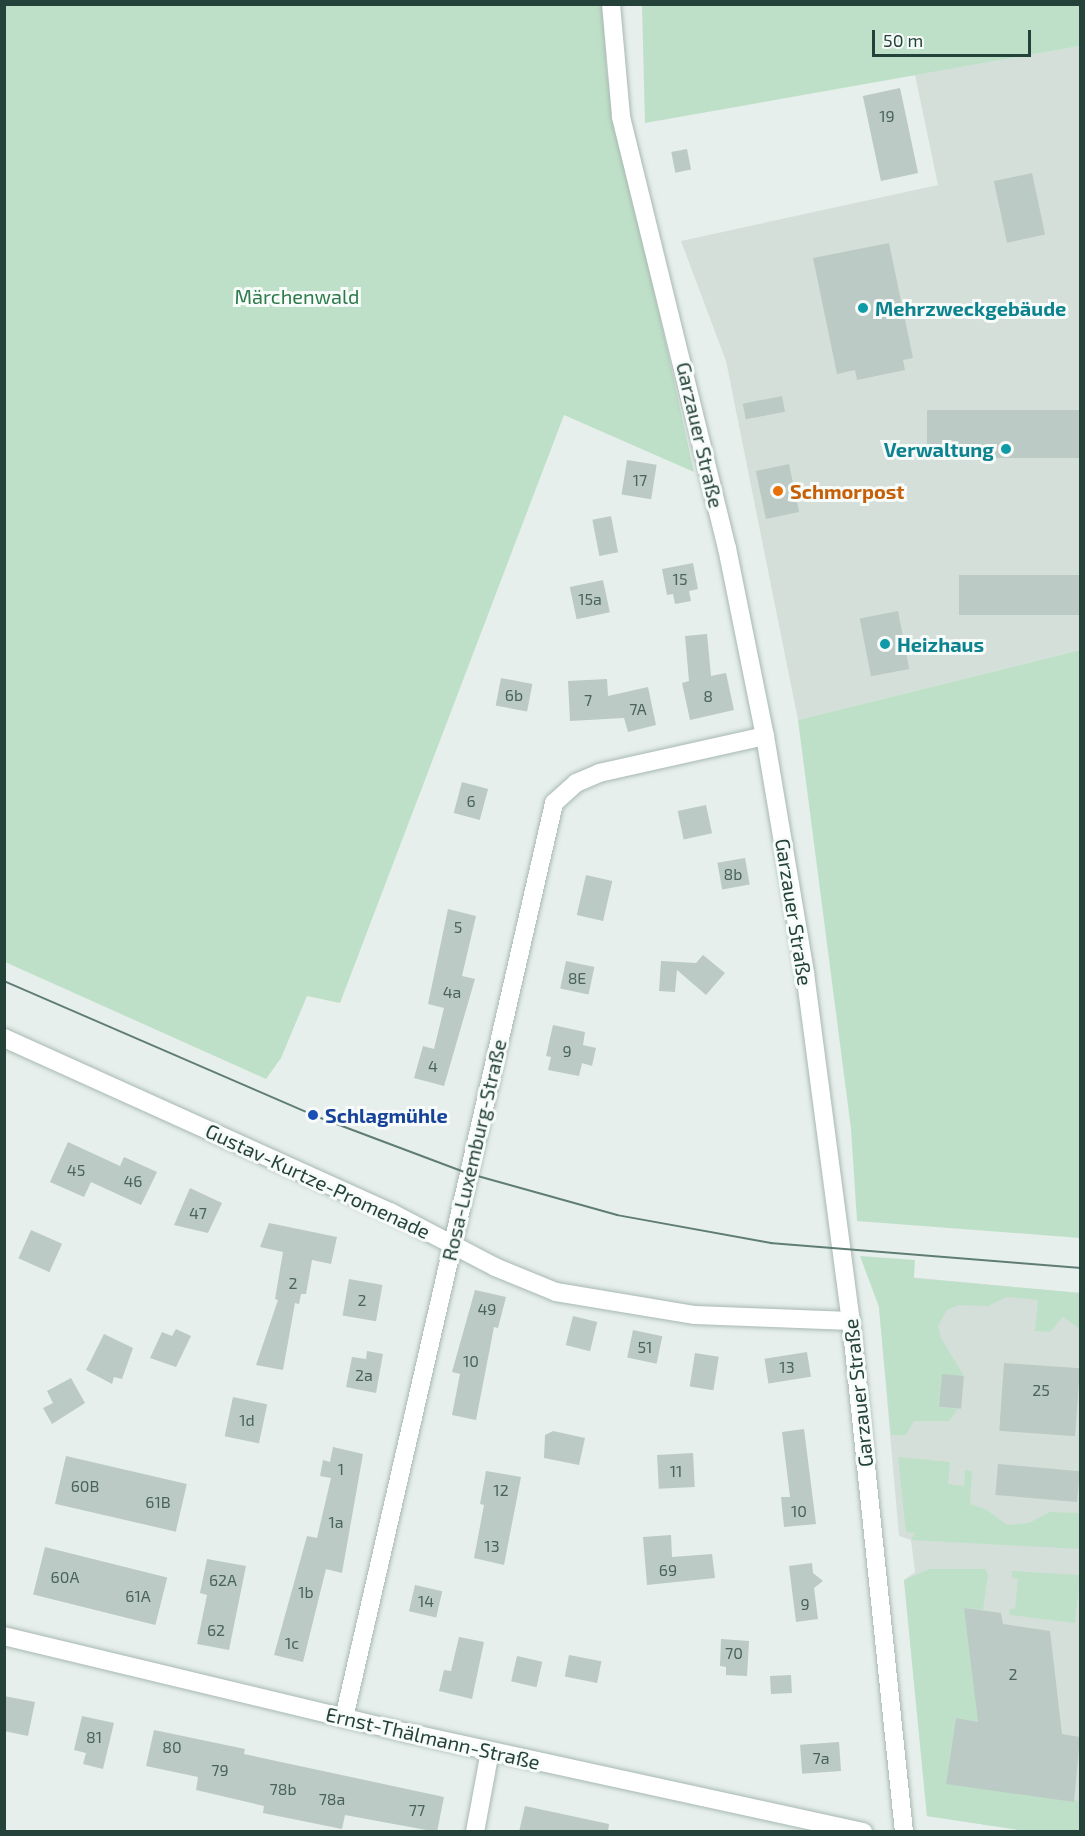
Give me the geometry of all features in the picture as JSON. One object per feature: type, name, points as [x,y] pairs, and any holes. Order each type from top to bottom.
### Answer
[{"type":"street","name":"Garzauer Straße","points":[[611,4],[621,117],[705,452],[765,736],[805,973],[851,1321],[904,1832]]},
{"type":"street","name":"Rosa-Luxemburg-Straße","points":[[344,1718],[555,803],[576,783],[606,771],[765,736]]},
{"type":"street","name":"Gustav-Kurtze-Promenade","points":[[4,1038],[556,1292],[695,1315],[851,1321]]},
{"type":"street","name":"Ernst-Thälmann-Straße","points":[[4,1636],[344,1718],[863,1832]]},
{"type":"street","points":[[475,1832],[490,1751]]},
{"type":"shaded area","points":[[1080,46],[1080,650],[798,720],[726,361],[681,241],[938,185],[915,75]]},
{"type":"shaded area","points":[[876,1274],[1080,1293],[1080,1831],[1026,1831],[927,1816],[904,1580],[915,1572],[911,1540],[899,1536]]},
{"type":"green space","name":"Märchenwald","points":[[5,5],[603,5],[607,75],[694,472],[564,415],[340,1003],[307,996],[281,1058],[266,1079],[5,962]]},
{"type":"green space","points":[[642,5],[1080,5],[1080,46],[645,123]]},
{"type":"green space","points":[[1080,650],[1080,1238],[857,1221],[851,1129],[798,720]]},
{"type":"green space","points":[[860,1256],[915,1260],[914,1278],[1080,1293],[1080,1329],[1063,1317],[1050,1332],[1035,1331],[1038,1300],[1007,1297],[988,1306],[959,1305],[947,1310],[938,1326],[941,1338],[964,1376],[942,1375],[940,1407],[958,1409],[949,1421],[914,1421],[906,1435],[891,1435],[879,1307]]},
{"type":"green space","points":[[898,1457],[950,1462],[948,1484],[964,1486],[965,1470],[972,1471],[970,1504],[987,1510],[1007,1525],[1029,1523],[1050,1512],[1080,1513],[1080,1549],[911,1540],[915,1533],[906,1532]]},
{"type":"green space","points":[[930,1569],[986,1569],[988,1575],[983,1610],[965,1608],[978,1722],[956,1718],[946,1783],[1080,1801],[1080,1831],[1026,1831],[927,1816],[904,1580]]},
{"type":"green space","points":[[1012,1571],[1080,1575],[1075,1623],[1010,1615],[1009,1609],[1015,1609],[1018,1579],[1012,1578]]},
{"type":"building","points":[[900,88],[918,173],[881,181],[863,96]]},
{"type":"building","points":[[687,149],[691,170],[675,173],[671,152]]},
{"type":"building","points":[[1032,173],[1045,235],[1007,243],[994,181]]},
{"type":"building","name":"Mehrzweckgebäude","points":[[889,243],[913,358],[903,360],[905,370],[857,380],[855,370],[837,374],[813,258]]},
{"type":"building","points":[[782,396],[785,412],[746,419],[743,404]]},
{"type":"building","name":"Verwaltung","points":[[927,410],[1080,410],[1080,458],[927,458]]},
{"type":"building","points":[[627,460],[657,465],[651,499],[622,495]]},
{"type":"building","name":"Schmorpost","points":[[789,464],[799,512],[766,519],[756,471]]},
{"type":"building","points":[[611,516],[618,552],[599,556],[592,520]]},
{"type":"building","points":[[693,563],[698,589],[689,591],[691,601],[675,604],[673,594],[667,595],[662,569]]},
{"type":"building","points":[[959,575],[1080,575],[1080,615],[959,615]]},
{"type":"building","points":[[603,580],[610,612],[577,619],[570,587]]},
{"type":"building","name":"Heizhaus","points":[[898,611],[909,669],[871,676],[860,618]]},
{"type":"building","points":[[707,634],[711,676],[726,673],[734,710],[690,720],[682,683],[689,681],[685,636]]},
{"type":"building","points":[[501,678],[532,684],[527,712],[496,705]]},
{"type":"building","points":[[607,679],[608,696],[648,687],[656,725],[628,732],[624,718],[570,721],[568,681]]},
{"type":"building","points":[[462,782],[488,789],[480,820],[454,813]]},
{"type":"building","points":[[706,805],[712,833],[684,839],[678,811]]},
{"type":"building","points":[[745,858],[750,885],[722,889],[717,863]]},
{"type":"building","points":[[586,875],[612,881],[603,921],[577,915]]},
{"type":"building","points":[[448,909],[476,916],[462,976],[475,979],[444,1086],[414,1078],[423,1046],[434,1049],[444,1008],[428,1004]]},
{"type":"building","points":[[703,955],[725,973],[706,995],[677,970],[675,992],[659,991],[661,961],[696,963]]},
{"type":"building","points":[[566,961],[594,967],[589,994],[560,988]]},
{"type":"building","points":[[553,1025],[585,1032],[583,1045],[596,1048],[592,1066],[582,1063],[579,1076],[548,1070],[551,1057],[546,1056]]},
{"type":"building","points":[[68,1142],[120,1166],[124,1157],[157,1172],[141,1205],[91,1182],[84,1197],[50,1182]]},
{"type":"building","points":[[190,1188],[222,1203],[208,1233],[174,1225]]},
{"type":"building","points":[[269,1223],[337,1237],[331,1264],[312,1260],[306,1294],[301,1294],[299,1304],[295,1303],[283,1370],[256,1365],[278,1300],[275,1299],[283,1252],[260,1247]]},
{"type":"building","points":[[31,1230],[62,1244],[49,1272],[18,1258]]},
{"type":"building","points":[[349,1279],[382,1285],[376,1321],[343,1315]]},
{"type":"building","points":[[475,1290],[506,1297],[498,1328],[494,1327],[476,1420],[452,1415],[460,1374],[452,1372]]},
{"type":"building","points":[[573,1316],[597,1322],[590,1351],[566,1345]]},
{"type":"building","points":[[176,1329],[191,1336],[176,1367],[150,1358],[162,1332],[172,1336]]},
{"type":"building","points":[[633,1330],[662,1336],[657,1364],[627,1357]]},
{"type":"building","points":[[104,1334],[133,1348],[122,1379],[114,1377],[112,1384],[86,1370]]},
{"type":"building","points":[[367,1351],[383,1354],[376,1393],[346,1387],[352,1357],[366,1359]]},
{"type":"building","points":[[807,1352],[811,1377],[768,1383],[765,1359]]},
{"type":"building","points":[[695,1353],[719,1357],[713,1390],[690,1387]]},
{"type":"building","points":[[1004,1363],[1080,1368],[1075,1436],[999,1431]]},
{"type":"building","points":[[942,1374],[964,1376],[961,1409],[939,1407]]},
{"type":"building","points":[[71,1378],[85,1403],[52,1424],[43,1408],[53,1403],[47,1391]]},
{"type":"building","points":[[233,1397],[267,1404],[259,1443],[225,1436]]},
{"type":"building","points":[[804,1429],[816,1524],[784,1527],[781,1497],[790,1497],[782,1432]]},
{"type":"building","points":[[553,1431],[585,1438],[579,1465],[544,1458],[545,1435]]},
{"type":"building","points":[[333,1447],[363,1454],[342,1573],[326,1569],[303,1662],[274,1655],[307,1536],[317,1538],[331,1478],[320,1476],[323,1460],[330,1462]]},
{"type":"building","points":[[693,1453],[695,1487],[659,1489],[657,1455]]},
{"type":"building","points":[[66,1456],[187,1484],[176,1532],[55,1504]]},
{"type":"building","points":[[998,1464],[1080,1471],[1077,1502],[995,1495]]},
{"type":"building","points":[[486,1471],[521,1477],[504,1565],[474,1558],[484,1505],[480,1504]]},
{"type":"building","points":[[671,1535],[672,1557],[712,1554],[715,1578],[647,1585],[643,1537]]},
{"type":"building","points":[[45,1547],[167,1577],[155,1625],[33,1595]]},
{"type":"building","points":[[207,1559],[246,1566],[229,1650],[197,1644],[207,1595],[200,1593]]},
{"type":"building","points":[[812,1563],[813,1573],[823,1581],[814,1588],[818,1619],[796,1622],[789,1566]]},
{"type":"building","points":[[415,1585],[442,1591],[436,1618],[409,1611]]},
{"type":"building","points":[[964,1608],[1001,1613],[1003,1624],[1050,1631],[1062,1734],[1080,1737],[1074,1802],[946,1784],[956,1718],[978,1722]]},
{"type":"building","points":[[459,1637],[484,1642],[472,1699],[439,1691],[444,1670],[451,1671]]},
{"type":"building","points":[[721,1639],[749,1641],[747,1676],[726,1675],[726,1667],[720,1666]]},
{"type":"building","points":[[569,1655],[601,1661],[597,1683],[565,1677]]},
{"type":"building","points":[[517,1656],[542,1662],[536,1687],[511,1681]]},
{"type":"building","points":[[791,1675],[792,1693],[771,1694],[770,1676]]},
{"type":"building","points":[[4,1696],[35,1702],[28,1736],[4,1731]]},
{"type":"building","points":[[82,1716],[114,1723],[103,1769],[83,1764],[86,1753],[74,1750]]},
{"type":"building","points":[[154,1730],[245,1749],[244,1754],[444,1797],[437,1832],[345,1815],[342,1829],[263,1813],[264,1806],[196,1790],[198,1777],[146,1766]]},
{"type":"building","points":[[839,1742],[841,1771],[802,1774],[800,1745]]},
{"type":"building","points":[[525,1806],[609,1824],[608,1832],[519,1832]]},
{"type":"tram line","points":[[4,981],[313,1115],[467,1173],[617,1215],[771,1243],[1080,1268]]},
{"type":"place","name":"Mehrzweckgebäude","points":[[863,308]]},
{"type":"place","name":"Verwaltung","points":[[1006,449]]},
{"type":"place","name":"Schmorpost","points":[[778,491]]},
{"type":"place","name":"Heizhaus","points":[[885,644]]},
{"type":"place","name":"Schlagmühle","points":[[313,1115]]}]
